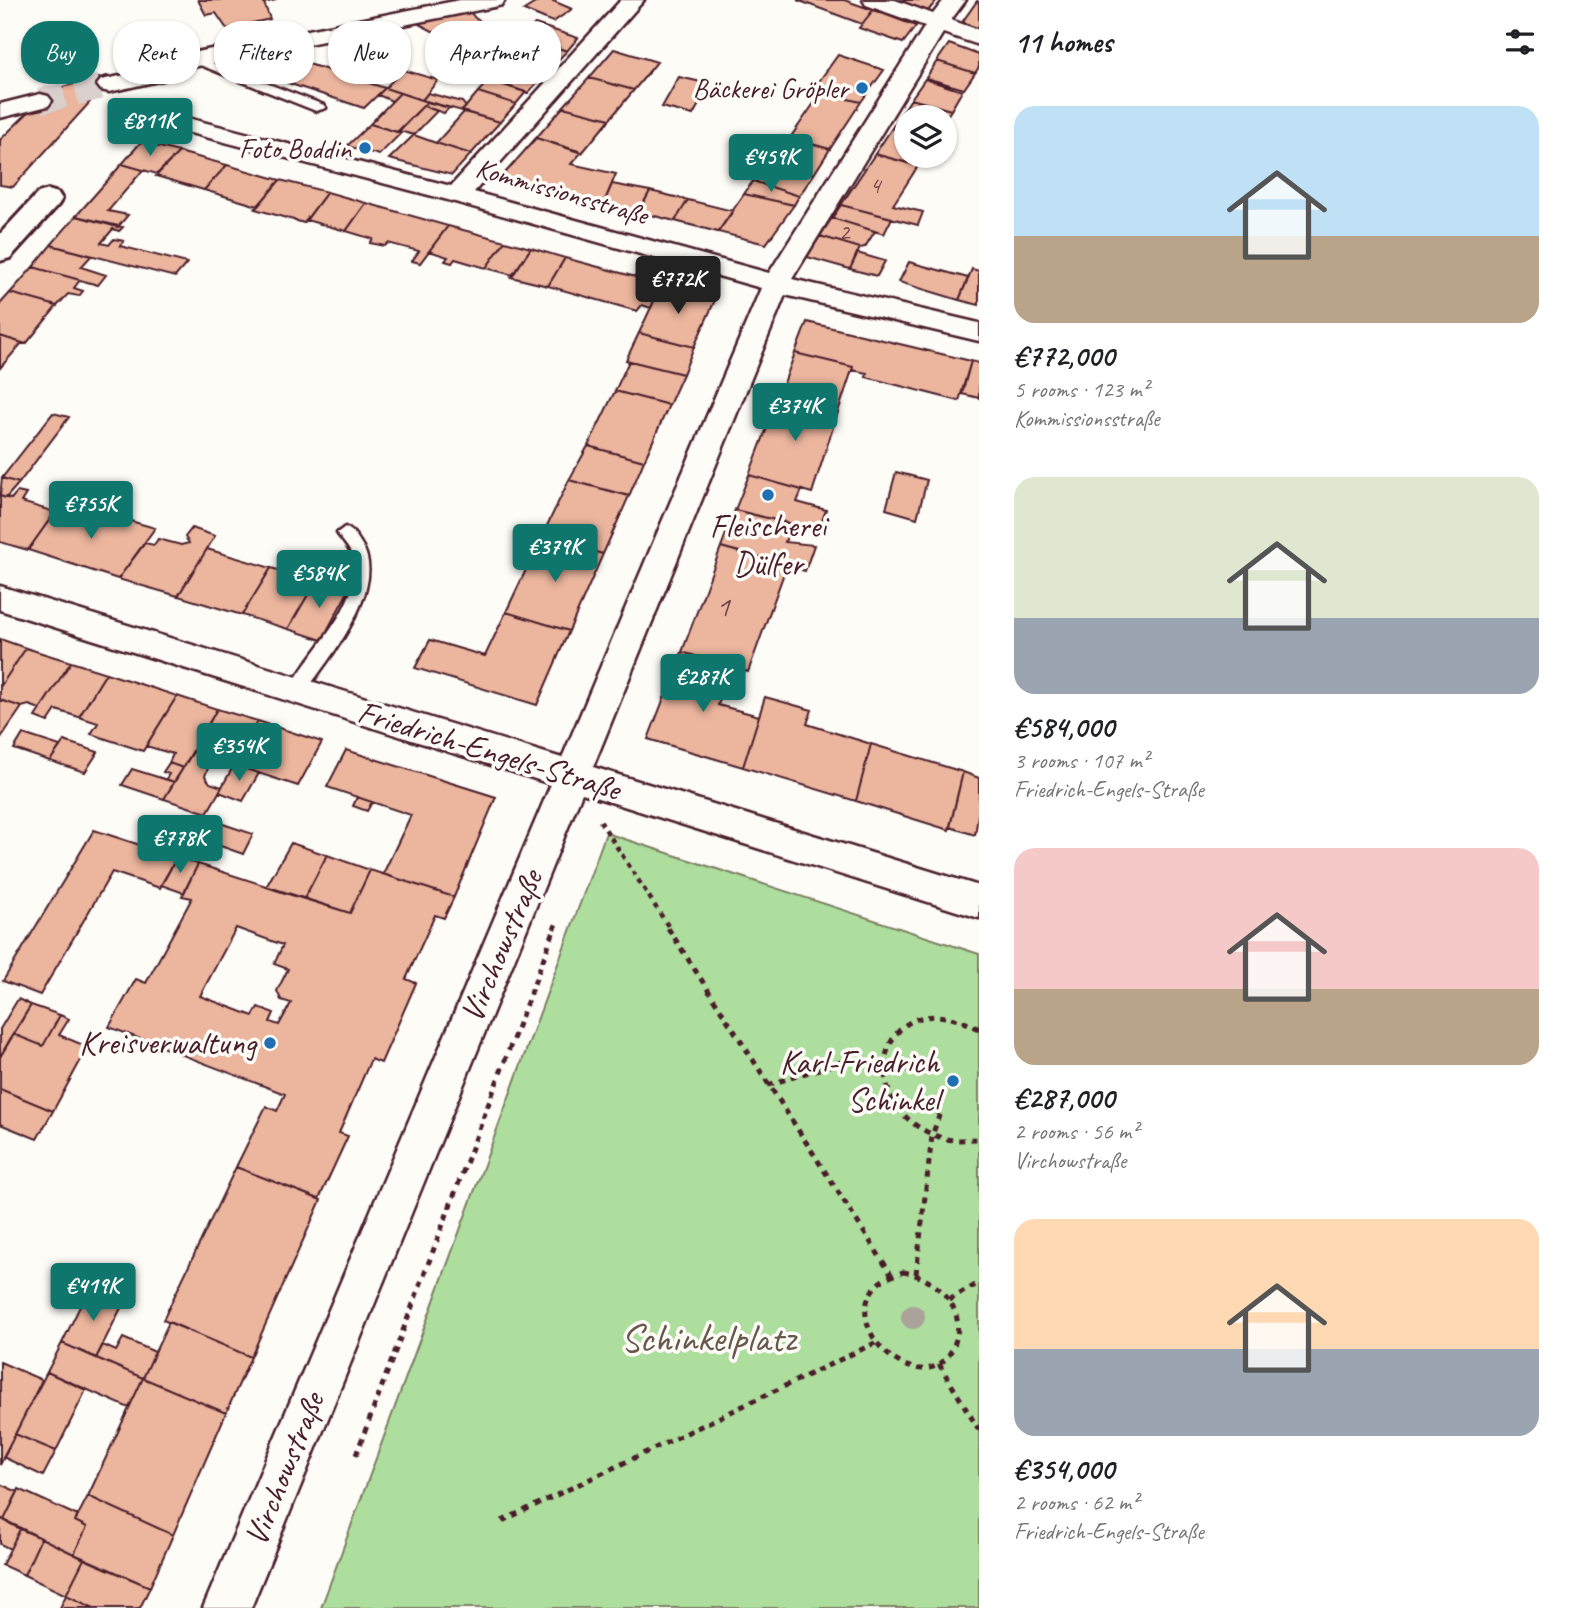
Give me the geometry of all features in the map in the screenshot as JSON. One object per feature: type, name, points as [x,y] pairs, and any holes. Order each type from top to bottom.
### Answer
[{"type":"main road","points":[[0,252],[48,199]]},
{"type":"street","points":[[200,58],[494,0]]},
{"type":"street","points":[[457,195],[633,0]]},
{"type":"street","points":[[874,0],[979,38]]},
{"type":"street","name":"Virchowstraße","points":[[227,1608],[776,284],[937,23],[955,0]]},
{"type":"street","points":[[109,85],[114,84]]},
{"type":"street","points":[[0,111],[40,101]]},
{"type":"street","name":"Kommissionsstraße","points":[[129,110],[457,195],[776,284],[979,332]]},
{"type":"street","name":"Friedrich-Engels-Straße","points":[[0,598],[979,902]]},
{"type":"lane","points":[[200,61],[320,108]]},
{"type":"lane","points":[[296,690],[326,648],[361,583],[363,562],[345,533]]},
{"type":"path","points":[[592,830],[597,817],[891,1275]]},
{"type":"path","points":[[356,1455],[558,921]]},
{"type":"path","points":[[979,1029],[947,1016],[926,1017],[909,1022],[895,1034],[885,1050],[887,1089],[897,1108],[912,1124],[932,1136],[955,1142],[979,1139]]},
{"type":"path","points":[[768,1085],[854,1058],[918,1072]]},
{"type":"path","points":[[916,1274],[932,1136],[941,1110]]},
{"type":"path","points":[[916,1274],[929,1279],[949,1300],[956,1314],[956,1343],[949,1355],[939,1364],[926,1368],[898,1364],[875,1343],[868,1329],[867,1302],[872,1290],[891,1275],[916,1274]]},
{"type":"path","points":[[949,1300],[979,1283]]},
{"type":"path","points":[[502,1521],[875,1343]]},
{"type":"path","points":[[939,1364],[979,1430]]},
{"type":"green space","name":"Schinkelplatz","points":[[606,833],[979,954],[979,1608],[321,1608]]},
{"type":"building","points":[[198,0],[276,0],[264,3],[270,19],[261,21],[222,21],[216,13],[206,15]]},
{"type":"building","points":[[540,0],[551,0],[572,9],[554,21],[524,10]]},
{"type":"building","points":[[797,0],[844,0],[873,10],[862,24]]},
{"type":"building","points":[[897,0],[937,0],[928,11]]},
{"type":"building","points":[[977,1],[979,30],[967,26],[963,21]]},
{"type":"building","points":[[467,8],[480,21],[425,21],[425,27],[411,20]]},
{"type":"building","points":[[873,10],[916,26],[903,43],[859,28]]},
{"type":"building","points":[[561,32],[578,38],[567,51],[561,49]]},
{"type":"building","points":[[949,44],[979,55],[979,67],[975,73],[937,61]]},
{"type":"building","points":[[614,49],[657,62],[634,90],[589,78]]},
{"type":"building","points":[[838,55],[884,70],[861,102],[812,91]]},
{"type":"building","points":[[937,61],[975,73],[964,89],[926,78]]},
{"type":"building","points":[[314,66],[328,70],[328,84],[372,84],[385,88],[364,108],[291,84],[314,84]]},
{"type":"building","points":[[411,72],[425,76],[425,84],[435,84],[422,100],[385,88],[389,84],[411,84]]},
{"type":"building","points":[[107,76],[109,85],[100,91],[13,187],[0,185],[0,140],[40,101],[45,91],[74,84],[99,84],[99,78]]},
{"type":"building","points":[[679,77],[710,84],[693,115],[662,107]]},
{"type":"building","points":[[589,78],[634,90],[610,119],[563,107]]},
{"type":"building","points":[[925,79],[962,91],[954,105],[933,105],[911,99]]},
{"type":"building","points":[[485,84],[501,84],[526,92],[516,104],[478,92]]},
{"type":"building","points":[[500,84],[536,84],[528,93]]},
{"type":"building","points":[[385,88],[400,93],[392,101],[378,95]]},
{"type":"building","points":[[478,92],[516,104],[500,122],[462,111]]},
{"type":"building","points":[[400,93],[427,102],[397,132],[370,124]]},
{"type":"building","points":[[428,93],[462,102],[466,107],[462,111],[422,100]]},
{"type":"building","points":[[821,93],[861,102],[830,149],[790,138]]},
{"type":"building","points":[[911,99],[933,105],[907,105]]},
{"type":"building","points":[[427,102],[449,108],[444,113],[423,106]]},
{"type":"building","points":[[423,106],[437,111],[414,135],[399,131]]},
{"type":"building","points":[[563,107],[610,119],[582,153],[536,138]]},
{"type":"building","points":[[464,112],[500,122],[471,154],[436,143]]},
{"type":"building","points":[[370,124],[401,133],[379,155],[347,146]]},
{"type":"building","points":[[892,128],[894,129],[894,159],[875,154]]},
{"type":"building","points":[[414,135],[471,154],[452,175],[389,159]]},
{"type":"building","points":[[780,136],[830,149],[814,174],[764,159]]},
{"type":"building","points":[[536,138],[582,152],[571,164],[616,174],[603,205],[498,181]]},
{"type":"building","points":[[141,142],[179,152],[157,174],[122,164]]},
{"type":"building","points":[[179,152],[227,165],[204,190],[156,176]]},
{"type":"building","points":[[875,154],[894,159],[894,168],[917,168],[893,205],[923,212],[918,225],[841,205]]},
{"type":"building","points":[[770,161],[814,174],[799,196],[756,182]]},
{"type":"building","points":[[122,164],[143,170],[108,211],[128,215],[118,227],[76,216]]},
{"type":"building","points":[[227,165],[280,180],[258,206],[204,190]]},
{"type":"building","points":[[280,180],[327,192],[304,223],[255,209]]},
{"type":"building","points":[[753,181],[799,196],[794,205],[744,194]]},
{"type":"building","points":[[612,184],[650,191],[638,213],[603,205]]},
{"type":"building","points":[[650,191],[688,200],[675,221],[639,212]]},
{"type":"building","points":[[327,192],[366,203],[346,231],[306,220]]},
{"type":"building","points":[[744,194],[794,205],[766,244],[718,232]]},
{"type":"building","points":[[688,200],[733,211],[718,232],[675,221]]},
{"type":"building","points":[[366,203],[448,226],[420,263],[412,261],[419,251],[388,243],[385,246],[370,243],[373,239],[346,231]]},
{"type":"building","points":[[841,205],[892,218],[884,234],[832,218]]},
{"type":"building","points":[[76,216],[123,227],[119,231],[113,229],[101,243],[109,245],[114,239],[124,241],[120,246],[187,263],[175,277],[51,245]]},
{"type":"building","points":[[832,218],[875,231],[865,247],[860,248],[820,236]]},
{"type":"building","points":[[448,226],[505,241],[486,268],[455,259],[452,263],[445,261],[448,257],[429,251]]},
{"type":"building","points":[[820,236],[860,248],[850,269],[807,257]]},
{"type":"building","points":[[505,241],[531,248],[513,275],[486,268]]},
{"type":"building","points":[[51,245],[91,256],[81,267],[106,275],[98,285],[33,267]]},
{"type":"building","points":[[531,248],[565,258],[548,286],[511,277]]},
{"type":"building","points":[[857,253],[885,261],[877,276],[850,269]]},
{"type":"building","points":[[565,258],[662,284],[651,308],[642,305],[637,311],[548,286]]},
{"type":"building","points":[[909,262],[968,278],[959,300],[899,282]]},
{"type":"building","points":[[33,267],[80,280],[74,288],[83,291],[79,296],[68,294],[57,306],[10,293]]},
{"type":"building","points":[[972,269],[979,271],[979,305],[959,300]]},
{"type":"building","points":[[662,284],[716,298],[694,347],[639,333]]},
{"type":"building","points":[[10,293],[57,306],[26,344],[0,336],[0,304]]},
{"type":"building","points":[[807,322],[971,361],[959,401],[866,377],[867,373],[852,370],[853,367],[795,353]]},
{"type":"building","points":[[639,333],[694,347],[683,374],[626,360]]},
{"type":"building","points":[[0,336],[22,343],[0,368]]},
{"type":"building","points":[[795,353],[853,367],[839,409],[780,394]]},
{"type":"building","points":[[626,360],[683,374],[669,405],[615,391],[629,361]]},
{"type":"building","points":[[971,361],[979,363],[979,398],[962,394]]},
{"type":"building","points":[[615,391],[669,405],[644,461],[588,446]]},
{"type":"building","points":[[780,394],[839,409],[812,493],[749,475]]},
{"type":"building","points":[[53,413],[69,417],[19,483],[2,478]]},
{"type":"building","points":[[588,446],[644,461],[629,496],[569,480]]},
{"type":"building","points":[[896,472],[927,480],[917,518],[886,509]]},
{"type":"building","points":[[749,475],[802,490],[797,502],[826,510],[818,531],[735,510]]},
{"type":"building","points":[[2,478],[19,483],[6,498],[0,496]]},
{"type":"building","points":[[569,480],[629,496],[603,554],[541,538]]},
{"type":"building","points":[[17,492],[26,494],[21,502],[55,512],[28,550],[0,542],[0,496],[11,499]]},
{"type":"building","points":[[60,505],[117,522],[120,518],[155,528],[118,579],[28,550]]},
{"type":"building","points":[[735,510],[792,524],[785,542],[814,545],[805,571],[721,547]]},
{"type":"building","points":[[192,528],[215,536],[178,596],[118,579],[145,543],[154,545],[158,539],[181,545],[189,543],[185,537]]},
{"type":"building","points":[[541,538],[603,554],[569,631],[506,612]]},
{"type":"building","points":[[721,547],[787,565],[748,672],[682,652]]},
{"type":"building","points":[[207,549],[271,568],[242,615],[178,596]]},
{"type":"building","points":[[271,568],[316,581],[288,629],[242,615]]},
{"type":"building","points":[[316,581],[350,588],[322,640],[288,629]]},
{"type":"building","points":[[506,612],[569,631],[537,705],[415,668],[430,640],[485,656]]},
{"type":"building","points":[[0,639],[26,648],[0,687]]},
{"type":"building","points":[[26,648],[71,662],[40,709],[0,700],[0,687]]},
{"type":"building","points":[[682,652],[732,667],[718,705],[759,716],[743,767],[648,739]]},
{"type":"building","points":[[71,662],[106,673],[79,717],[56,710],[48,722],[35,717]]},
{"type":"building","points":[[106,673],[177,696],[143,751],[91,734],[98,723],[79,717]]},
{"type":"building","points":[[177,696],[217,709],[183,768],[169,763],[173,754],[146,746]]},
{"type":"building","points":[[765,697],[812,710],[807,724],[871,744],[856,801],[743,767]]},
{"type":"building","points":[[0,700],[22,707],[0,739]]},
{"type":"building","points":[[217,709],[258,721],[234,765],[193,752]]},
{"type":"building","points":[[258,721],[322,742],[298,786],[234,765]]},
{"type":"building","points":[[23,734],[60,746],[50,761],[14,749]]},
{"type":"building","points":[[64,741],[98,752],[85,772],[50,761]]},
{"type":"building","points":[[871,744],[963,772],[949,830],[856,801]]},
{"type":"building","points":[[346,750],[496,797],[454,897],[383,874],[411,815],[327,787]]},
{"type":"building","points":[[193,752],[212,758],[205,776],[210,783],[222,787],[207,813],[164,799]]},
{"type":"building","points":[[169,763],[183,768],[174,782],[166,779],[169,774],[163,772]]},
{"type":"building","points":[[234,765],[259,773],[243,801],[219,792]]},
{"type":"building","points":[[132,769],[174,782],[164,799],[122,785]]},
{"type":"building","points":[[963,772],[979,778],[979,810],[975,835],[950,827]]},
{"type":"building","points":[[357,797],[372,802],[367,811],[353,806]]},
{"type":"building","points":[[217,822],[253,834],[243,854],[206,841]]},
{"type":"building","points":[[94,830],[177,857],[160,888],[112,872],[40,995],[3,981]]},
{"type":"building","points":[[291,843],[327,855],[304,899],[266,887]]},
{"type":"building","points":[[327,855],[370,870],[350,913],[304,899]]},
{"type":"building","points":[[177,857],[198,864],[184,893],[161,885]]},
{"type":"building","name":"Kreisverwaltung","points":[[198,864],[350,913],[370,870],[454,897],[444,918],[435,915],[406,979],[416,983],[381,1063],[371,1059],[339,1133],[348,1136],[319,1199],[236,1167],[266,1106],[277,1111],[285,1094],[109,1027],[136,979],[146,983],[192,898],[182,896]],"holes":[[[236,928],[283,945],[274,964],[288,969],[277,991],[281,1000],[291,1003],[279,1025],[270,1022],[274,1013],[258,1007],[253,1016],[200,996]]]},
{"type":"building","points":[[18,999],[31,1005],[0,1057],[0,1029]]},
{"type":"building","points":[[31,1005],[60,1015],[43,1046],[13,1034]]},
{"type":"building","points":[[60,1015],[69,1019],[59,1035],[88,1047],[53,1111],[0,1089],[0,1057],[13,1034],[43,1046]]},
{"type":"building","points":[[0,1089],[53,1111],[37,1139],[0,1124]]},
{"type":"building","points":[[236,1167],[321,1200],[251,1357],[163,1320]]},
{"type":"building","points":[[89,1288],[124,1302],[96,1358],[62,1343]]},
{"type":"building","points":[[169,1322],[251,1357],[226,1413],[143,1378]]},
{"type":"building","points":[[123,1338],[155,1352],[143,1378],[96,1358],[103,1345],[116,1351]]},
{"type":"building","points":[[62,1343],[143,1378],[129,1408],[47,1372]]},
{"type":"building","points":[[0,1362],[42,1380],[0,1465]]},
{"type":"building","points":[[47,1372],[86,1390],[56,1451],[15,1434]]},
{"type":"building","points":[[143,1378],[226,1413],[173,1535],[88,1496]]},
{"type":"building","points":[[15,1434],[56,1451],[43,1476],[3,1457]]},
{"type":"building","points":[[0,1484],[18,1492],[4,1520],[0,1518]]},
{"type":"building","points":[[19,1489],[78,1516],[75,1521],[87,1527],[74,1554],[4,1520]]},
{"type":"building","points":[[88,1496],[173,1535],[150,1587],[74,1554],[87,1527],[75,1521]]},
{"type":"building","points":[[0,1518],[20,1529],[10,1549],[0,1544]]},
{"type":"building","points":[[20,1529],[41,1538],[24,1575],[2,1565]]},
{"type":"building","points":[[41,1538],[84,1559],[66,1595],[24,1575]]},
{"type":"building","points":[[84,1559],[150,1587],[140,1608],[94,1608],[66,1595]]},
{"type":"building","points":[[66,1595],[94,1608],[60,1608]]},
{"type":"tunnel","points":[[40,101],[109,85]]},
{"type":"place","name":"Bäckerei Gröpler","points":[[862,88]]},
{"type":"place","name":"Foto Boddin","points":[[365,148]]},
{"type":"place","name":"Fleischerei Dülfer","points":[[768,495]]},
{"type":"place","name":"Kreisverwaltung","points":[[270,1043]]},
{"type":"place","name":"Karl-Friedrich Schinkel","points":[[953,1081]]}]
